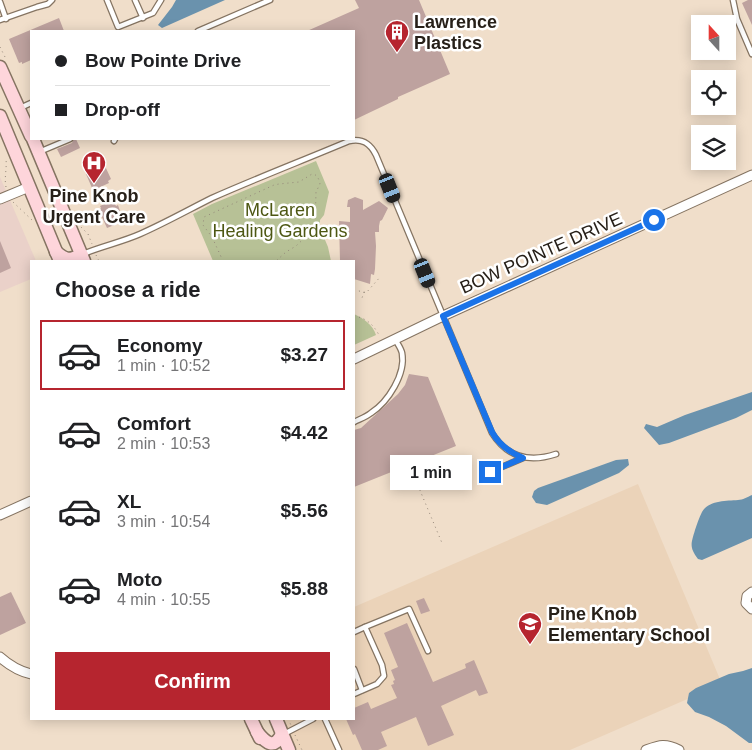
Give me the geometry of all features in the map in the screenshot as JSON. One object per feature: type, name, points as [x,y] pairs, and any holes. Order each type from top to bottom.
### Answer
[{"type":"main road","points":[[0,67],[4,85],[19,108],[30,131]]},
{"type":"main road","points":[[0,116],[58,256],[68,259],[87,255],[34,140]]},
{"type":"main road","points":[[251,720],[264,750]]},
{"type":"main road","points":[[276,720],[289,750]]},
{"type":"main road","points":[[257,732],[265,742],[270,744],[278,742],[282,734]]},
{"type":"street","name":"BOW POINTE DRIVE","points":[[355,358],[749,177]]},
{"type":"street","points":[[0,199],[29,187]]},
{"type":"street","points":[[0,515],[30,501]]},
{"type":"street","points":[[752,592],[747,596],[746,603],[752,609]]},
{"type":"street","points":[[0,657],[9,665],[30,674]]},
{"type":"street","points":[[646,750],[667,745],[679,750]]},
{"type":"lane","points":[[0,20],[48,4],[52,0]]},
{"type":"lane","points":[[107,0],[118,28],[154,13],[159,1]]},
{"type":"lane","points":[[135,0],[143,18]]},
{"type":"lane","points":[[200,30],[270,0]]},
{"type":"lane","points":[[733,0],[737,19],[752,54]]},
{"type":"lane","points":[[1,1],[6,19]]},
{"type":"lane","points":[[19,108],[30,103]]},
{"type":"lane","points":[[355,139],[363,140],[369,144],[376,155],[497,442],[508,451],[523,458]]},
{"type":"lane","points":[[38,152],[68,140]]},
{"type":"lane","points":[[87,255],[142,233],[213,198],[352,140]]},
{"type":"lane","points":[[355,422],[372,413],[387,398],[393,388],[398,377],[402,359],[402,351],[395,339]]},
{"type":"lane","points":[[490,472],[523,458],[540,458],[556,454]]},
{"type":"lane","points":[[355,632],[409,609],[428,651]]},
{"type":"lane","points":[[355,694],[377,684],[384,676],[382,665],[365,627]]},
{"type":"lane","points":[[355,672],[362,690]]},
{"type":"lane","points":[[325,720],[339,750]]},
{"type":"lane","points":[[282,734],[303,721]]},
{"type":"path","points":[[6,154],[7,169],[4,180],[6,189],[13,202],[32,219],[35,225]]},
{"type":"path","points":[[223,260],[212,237],[202,225],[204,217],[253,194],[279,184],[299,182],[314,174],[317,176],[320,184],[316,192],[315,228],[277,260]]},
{"type":"path","points":[[76,223],[88,234],[87,255]]},
{"type":"path","points":[[355,290],[366,293],[381,276]]},
{"type":"path","points":[[362,298],[364,292]]},
{"type":"path","points":[[355,316],[362,317],[372,324],[379,335]]},
{"type":"path","points":[[414,476],[442,543]]},
{"type":"shaded area","points":[[0,177],[36,260],[30,260],[30,279],[0,292]]},
{"type":"shaded area","name":"Pine Knob Elementary School","points":[[638,484],[722,684],[570,750],[297,750],[284,720],[355,720],[355,607]]},
{"type":"green space","name":"McLaren Healing Gardens","points":[[316,161],[329,192],[324,215],[320,220],[320,228],[328,247],[331,260],[213,260],[193,214],[212,204]]},
{"type":"green space","points":[[355,315],[367,322],[373,328],[376,335],[355,345]]},
{"type":"water","points":[[176,0],[225,0],[162,28],[158,25]]},
{"type":"water","points":[[752,392],[752,410],[736,418],[669,443],[659,445],[644,428],[646,424],[657,427],[685,415]]},
{"type":"water","points":[[628,459],[629,465],[619,473],[547,505],[536,503],[532,497],[534,491],[538,488],[616,460]]},
{"type":"water","points":[[752,495],[752,538],[702,560],[698,559],[693,551],[692,542],[699,519],[705,508],[713,503],[742,500]]},
{"type":"water","points":[[752,668],[752,743],[749,743],[726,726],[695,712],[687,703],[689,693],[696,688],[729,674]]},
{"type":"building","name":"Lawrence Plastics","points":[[355,0],[419,0],[450,74],[398,97],[398,99],[355,120],[355,30],[309,30],[359,8]]},
{"type":"building","points":[[752,0],[752,25],[742,3]]},
{"type":"building","points":[[59,18],[64,30],[30,30]]},
{"type":"building","points":[[30,30],[30,60],[22,64],[22,62],[19,63],[9,39]]},
{"type":"building","points":[[74,140],[76,140],[80,148],[61,157],[57,149],[72,143]]},
{"type":"building","points":[[101,164],[102,167],[105,166],[111,179],[108,181],[109,183],[96,189],[95,187],[92,188],[86,174],[89,173],[87,170]]},
{"type":"building","points":[[355,197],[363,200],[363,210],[379,201],[388,208],[380,221],[379,232],[375,232],[375,269],[374,275],[371,274],[370,284],[355,279],[355,260],[340,260],[339,221],[350,222],[350,207],[347,207],[348,200]]},
{"type":"building","points":[[113,200],[116,206],[118,205],[124,221],[107,228],[100,216],[99,210],[100,206]]},
{"type":"building","points":[[0,241],[11,268],[0,273]]},
{"type":"building","points":[[409,374],[428,377],[456,446],[355,487],[355,430],[361,428],[398,394],[405,385]]},
{"type":"building","points":[[11,592],[26,623],[0,635],[0,597]]},
{"type":"building","points":[[424,598],[430,611],[421,614],[416,601]]},
{"type":"building","points":[[407,623],[433,682],[466,668],[465,664],[474,660],[488,693],[479,696],[476,690],[441,706],[454,735],[428,746],[416,717],[381,732],[387,746],[378,750],[362,750],[346,720],[355,720],[355,708],[368,702],[371,709],[397,698],[391,685],[394,684],[393,681],[395,680],[391,670],[398,667],[384,633]]},
{"type":"place","name":"Lawrence Plastics","points":[[397,53]]},
{"type":"place","name":"Pine Knob Urgent Care","points":[[94,184]]},
{"type":"place","name":"Pine Knob Elementary School","points":[[530,645]]},
{"type":"route","points":[[490,472],[523,458],[508,451],[497,442],[443,316],[654,220]]}]
